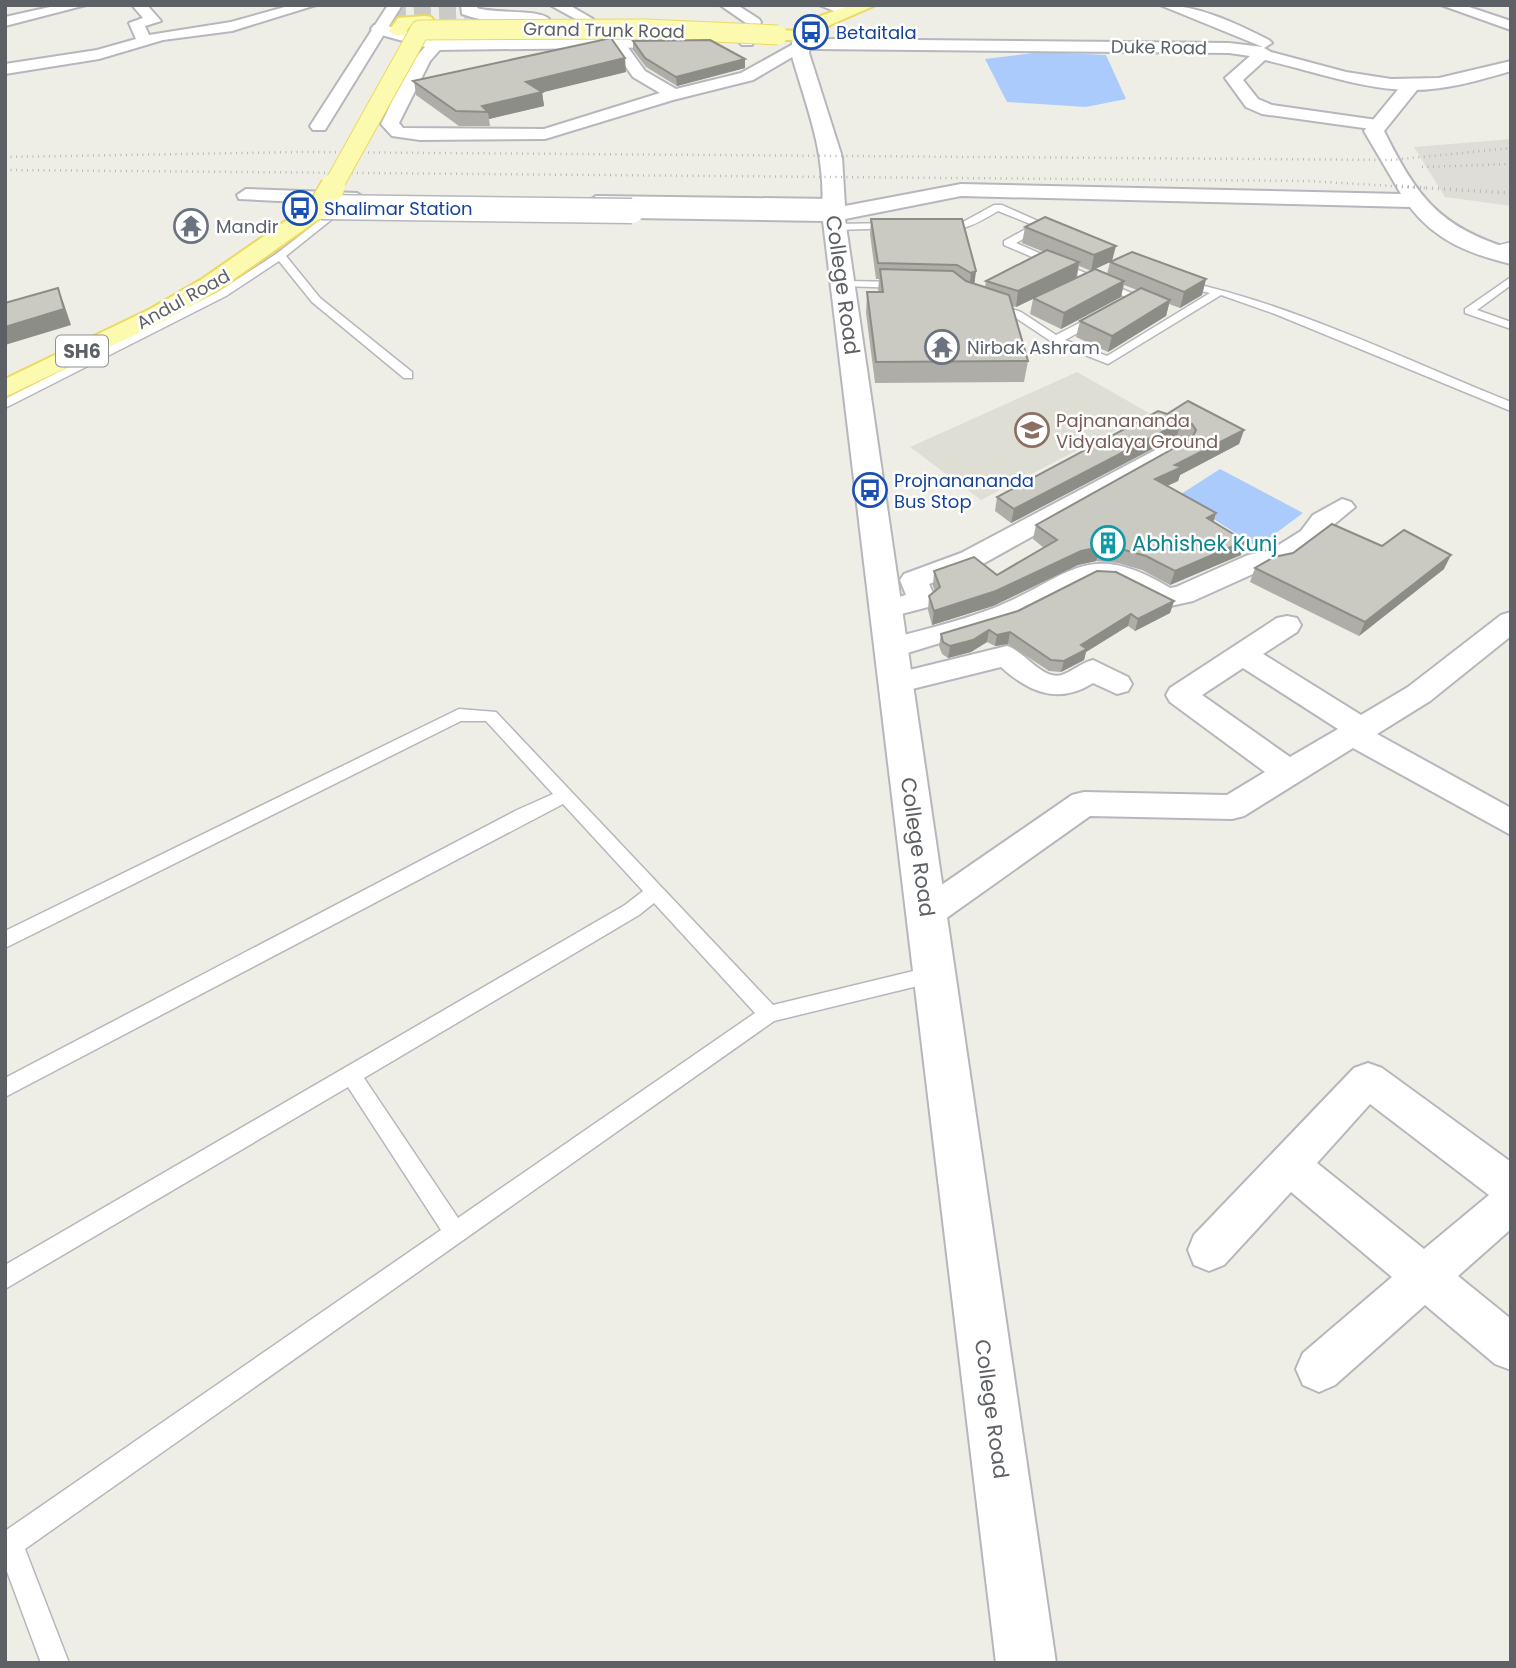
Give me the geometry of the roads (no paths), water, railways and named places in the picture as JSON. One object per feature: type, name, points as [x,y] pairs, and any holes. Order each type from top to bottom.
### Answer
[{"type":"main road","points":[[310,207],[399,20],[413,5]]},
{"type":"main road","name":"Grand Trunk Road","points":[[399,20],[473,13],[643,23],[767,19],[803,38],[847,12],[869,5]]},
{"type":"main road","points":[[399,20],[441,7],[458,17],[473,13]]},
{"type":"main road","name":"Grand Trunk Road","points":[[399,20],[646,29],[767,19]]},
{"type":"main road","name":"Andul Road","points":[[5,389],[159,314],[280,247],[310,207]]},
{"type":"street","points":[[5,22],[79,5]]},
{"type":"street","points":[[139,5],[154,21],[136,23],[144,40]]},
{"type":"street","points":[[5,69],[99,54],[144,40],[232,26],[309,5]]},
{"type":"street","points":[[557,5],[586,19],[639,74],[668,90],[668,96]]},
{"type":"street","points":[[727,5],[767,19],[747,42]]},
{"type":"street","points":[[826,5],[847,12]]},
{"type":"street","points":[[1167,5],[1228,26],[1311,65]]},
{"type":"street","points":[[1448,5],[1511,26]]},
{"type":"street","points":[[473,13],[489,18],[586,19]]},
{"type":"street","points":[[319,127],[399,20],[436,46],[747,42],[803,38]]},
{"type":"street","points":[[436,46],[423,59],[390,124],[398,132],[420,135],[545,134],[668,96],[747,76],[803,38]]},
{"type":"street","name":"Duke Road","points":[[803,38],[1229,48],[1263,52],[1352,77],[1412,85],[1452,82],[1511,66]]},
{"type":"street","name":"College Road","points":[[803,38],[800,53],[832,157],[835,176],[833,215],[845,284],[1026,1663]]},
{"type":"street","points":[[1263,52],[1244,73],[1233,78],[1252,103],[1268,110],[1378,125]]},
{"type":"street","points":[[1412,85],[1374,131],[1382,150],[1427,215],[1446,232],[1504,250]]},
{"type":"street","points":[[310,207],[833,215],[961,190],[1415,198]]},
{"type":"street","points":[[246,195],[833,215]]},
{"type":"street","points":[[891,647],[922,600],[914,580],[971,559],[1178,445]]},
{"type":"street","points":[[891,647],[936,637],[1007,614],[1040,598],[1074,575],[1094,571],[1111,571],[1136,580],[1166,598],[1183,595],[1258,561],[1276,559],[1310,537],[1322,521],[1342,508]]},
{"type":"street","points":[[926,914],[1084,804],[1232,807],[1419,694],[1511,621]]},
{"type":"street","points":[[1287,625],[1181,695],[1289,773]]},
{"type":"street","points":[[891,647],[1007,656],[1044,685],[1054,687],[1069,683],[1093,670],[1117,684]]},
{"type":"street","points":[[1242,654],[1357,732],[1511,823]]},
{"type":"street","points":[[1209,1250],[1368,1080],[1511,1187]]},
{"type":"street","points":[[1289,1165],[1511,1348]]},
{"type":"street","points":[[1319,1369],[1511,1202]]},
{"type":"lane","points":[[5,404],[222,294],[280,247],[350,199]]},
{"type":"lane","points":[[927,225],[965,225],[998,207],[1065,235]]},
{"type":"lane","points":[[833,215],[901,226]]},
{"type":"lane","points":[[1041,225],[1008,243],[1160,307]]},
{"type":"lane","points":[[280,247],[316,300],[408,375]]},
{"type":"lane","points":[[1030,265],[1042,258]]},
{"type":"lane","points":[[1079,285],[1103,273]]},
{"type":"lane","points":[[1173,279],[1221,291],[1511,407]]},
{"type":"lane","points":[[1511,280],[1469,311],[1511,326]]},
{"type":"lane","points":[[845,284],[915,285]]},
{"type":"lane","points":[[980,301],[1017,314],[1056,340],[1108,360],[1184,317],[1221,291]]},
{"type":"lane","points":[[1056,340],[1136,297]]},
{"type":"lane","points":[[1017,314],[1029,308]]},
{"type":"lane","points":[[1172,312],[1184,317]]},
{"type":"lane","points":[[5,940],[459,715],[490,716],[769,1014]]},
{"type":"lane","points":[[5,1088],[523,815],[563,797]]},
{"type":"lane","points":[[5,1278],[632,910],[654,893]]},
{"type":"lane","points":[[55,1663],[8,1545],[769,1014],[934,974]]},
{"type":"lane","points":[[351,1075],[455,1233]]},
{"type":"water","points":[[1041,52],[1106,55],[1126,99],[1086,107],[1007,102],[985,59]]},
{"type":"water","points":[[1220,469],[1303,513],[1257,547],[1178,496]]},
{"type":"tunnel","points":[[389,14],[468,10]]},
{"type":"railway","points":[[5,157],[302,152],[1391,160],[1511,148]]},
{"type":"railway","points":[[1422,167],[1511,164]]},
{"type":"railway","points":[[5,170],[1309,181],[1425,188]]},
{"type":"railway","points":[[1396,186],[1511,193]]},
{"type":"place","name":"Betaitala","points":[[811,32]]},
{"type":"place","name":"Shalimar Station","points":[[300,208]]},
{"type":"place","name":"Mandir","points":[[191,226]]},
{"type":"place","name":"Nirbak Ashram","points":[[942,347]]},
{"type":"place","name":"Pajnanananda Vidyalaya Ground","points":[[1032,430]]},
{"type":"place","name":"Projnanananda Bus Stop","points":[[870,490]]},
{"type":"place","name":"Abhishek Kunj","points":[[1108,543]]}]
